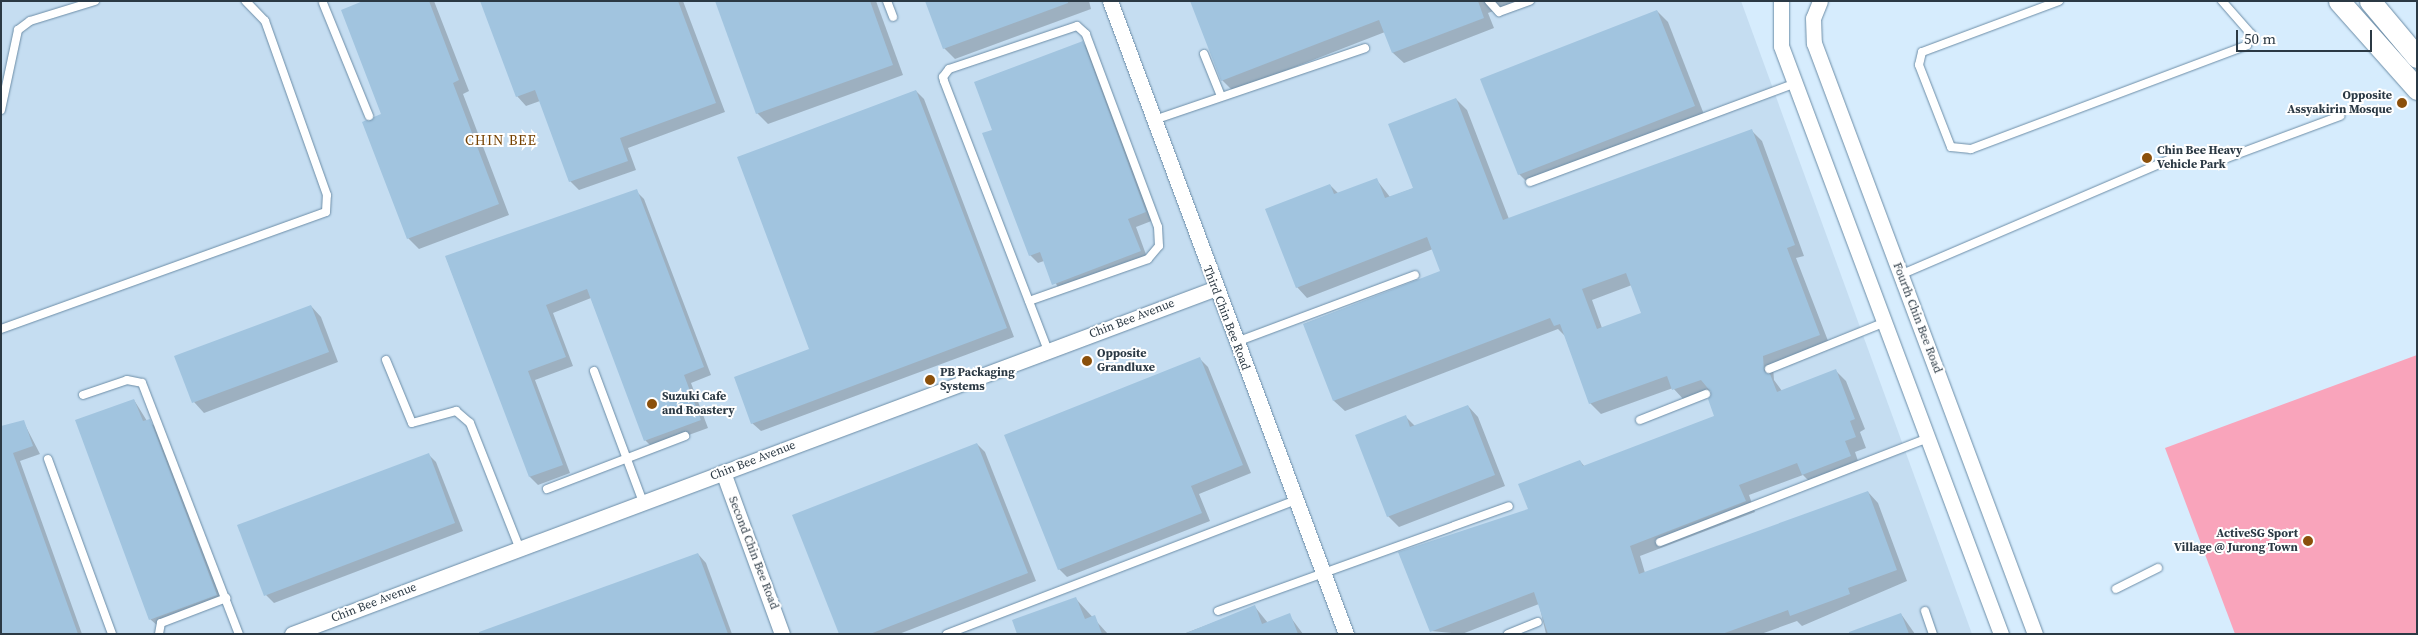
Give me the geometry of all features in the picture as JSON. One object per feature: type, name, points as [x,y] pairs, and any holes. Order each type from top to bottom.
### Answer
[{"type":"main road","points":[[2339,1],[2417,89]]},
{"type":"main road","points":[[2370,1],[2417,57]]},
{"type":"street","name":"Third Chin Bee Road","points":[[1110,1],[1214,288],[1346,634]]},
{"type":"street","points":[[1781,1],[1780,46],[1926,439],[2001,634]]},
{"type":"street","name":"Fourth Chin Bee Road","points":[[1820,1],[1813,18],[1814,43],[2035,634]]},
{"type":"street","name":"Chin Bee Avenue","points":[[292,634],[1214,288]]},
{"type":"street","name":"Second Chin Bee Road","points":[[723,472],[782,634]]},
{"type":"lane","points":[[1,110],[18,30],[30,21],[69,5],[95,1]]},
{"type":"lane","points":[[1,329],[326,212],[327,195],[265,21],[246,1]]},
{"type":"lane","points":[[887,1],[893,17]]},
{"type":"lane","points":[[1489,1],[1499,12],[1530,1]]},
{"type":"lane","points":[[2058,2],[2037,5],[1920,55],[1919,65],[1951,147],[1971,148],[2247,45],[2251,34],[2222,1]]},
{"type":"lane","points":[[323,3],[369,116]]},
{"type":"lane","points":[[1029,302],[1148,258],[1159,246],[1158,227],[1086,34],[1077,26],[949,69],[943,77],[1029,302],[1048,351]]},
{"type":"lane","points":[[1154,120],[1365,48]]},
{"type":"lane","points":[[1204,54],[1222,96]]},
{"type":"lane","points":[[1530,182],[1794,84]]},
{"type":"lane","points":[[1900,275],[2176,157],[2224,159],[2340,116]]},
{"type":"lane","points":[[1236,342],[1415,275]]},
{"type":"lane","points":[[1768,369],[1883,322]]},
{"type":"lane","points":[[386,360],[412,423],[456,411],[470,423],[520,549]]},
{"type":"lane","points":[[594,371],[643,502]]},
{"type":"lane","points":[[83,395],[128,380],[142,383],[239,634]]},
{"type":"lane","points":[[1640,420],[1706,394]]},
{"type":"lane","points":[[547,490],[685,436]]},
{"type":"lane","points":[[1660,542],[1926,439]]},
{"type":"lane","points":[[48,459],[112,634]]},
{"type":"lane","points":[[947,634],[1296,500]]},
{"type":"lane","points":[[1218,611],[1509,506]]},
{"type":"lane","points":[[2116,589],[2158,568]]},
{"type":"lane","points":[[159,634],[161,623],[226,598]]},
{"type":"lane","points":[[1925,611],[1933,634]]},
{"type":"lane","points":[[1508,634],[1538,622]]},
{"type":"shaded area","points":[[1,1],[1741,1],[1972,634],[1,634]]},
{"type":"shaded area","name":"ActiveSG Sport Village @ Jurong Town","points":[[2417,355],[2417,634],[2235,634],[2165,448]]},
{"type":"building","points":[[363,1],[429,1],[459,80],[453,83],[499,204],[407,239],[362,122],[381,114],[341,10]]},
{"type":"building","points":[[480,1],[678,1],[716,103],[620,138],[628,161],[569,182],[535,90],[516,97]]},
{"type":"building","points":[[715,1],[870,1],[893,65],[756,114]]},
{"type":"building","points":[[925,1],[1068,1],[1068,3],[943,49]]},
{"type":"building","points":[[1190,1],[1478,1],[1484,18],[1392,53],[1379,20],[1221,81]]},
{"type":"building","points":[[1657,10],[1695,106],[1518,175],[1480,79]]},
{"type":"building","points":[[1083,41],[1146,212],[1128,219],[1141,251],[1052,285],[1040,252],[1029,256],[982,133],[992,130],[974,82]]},
{"type":"building","points":[[916,90],[1007,328],[751,424],[734,377],[809,349],[737,157]]},
{"type":"building","points":[[1456,98],[1503,220],[1752,129],[1795,245],[1787,248],[1820,335],[1763,356],[1764,371],[1770,374],[1777,392],[1836,369],[1855,419],[1850,421],[1856,437],[1845,441],[1851,456],[1802,475],[1797,463],[1739,485],[1746,501],[1630,546],[1639,574],[1868,491],[1897,570],[1848,588],[1850,594],[1790,616],[1788,610],[1722,634],[1548,634],[1534,592],[1430,632],[1398,552],[1528,509],[1518,484],[1580,460],[1583,466],[1714,416],[1708,399],[1711,392],[1701,380],[1672,390],[1667,376],[1589,404],[1560,324],[1554,326],[1550,318],[1333,401],[1303,324],[1440,271],[1427,237],[1296,288],[1265,209],[1330,184],[1334,194],[1377,178],[1385,198],[1413,188],[1388,124]],"holes":[[[1626,273],[1641,313],[1597,329],[1582,289]]]},
{"type":"building","points":[[637,189],[704,367],[684,375],[701,420],[644,441],[587,289],[546,305],[566,357],[528,371],[563,465],[529,477],[445,256]]},
{"type":"building","points":[[311,305],[329,352],[192,403],[174,356]]},
{"type":"building","points":[[1200,357],[1243,465],[1191,486],[1202,513],[1058,570],[1004,435]]},
{"type":"building","points":[[134,399],[143,421],[150,419],[217,595],[149,620],[75,420]]},
{"type":"building","points":[[1468,405],[1495,475],[1387,517],[1355,435],[1406,415],[1410,427]]},
{"type":"building","points":[[24,420],[33,446],[13,453],[78,634],[1,634],[1,426]]},
{"type":"building","points":[[977,443],[1028,573],[870,634],[839,634],[792,515]]},
{"type":"building","points":[[429,453],[455,523],[264,596],[237,525]]},
{"type":"building","points":[[698,553],[728,634],[479,634],[479,632]]},
{"type":"building","points":[[1076,597],[1085,619],[1095,615],[1102,634],[1017,634],[1012,620]]},
{"type":"building","points":[[1255,605],[1262,624],[1290,613],[1298,634],[1184,634]]},
{"type":"building","points":[[1901,613],[1909,634],[1849,634],[1849,632]]},
{"type":"place","name":"Opposite Assyakirin Mosque","points":[[2402,103]]},
{"type":"place","name":"Chin Bee Heavy Vehicle Park","points":[[2147,158]]},
{"type":"place","name":"Opposite Grandluxe","points":[[1087,361]]},
{"type":"place","name":"PB Packaging Systems","points":[[930,380]]},
{"type":"place","name":"Suzuki Cafe and Roastery","points":[[652,404]]},
{"type":"place","name":"ActiveSG Sport Village @ Jurong Town","points":[[2308,541]]},
{"type":"district","name":"CHIN BEE","points":[[501,140]]}]
